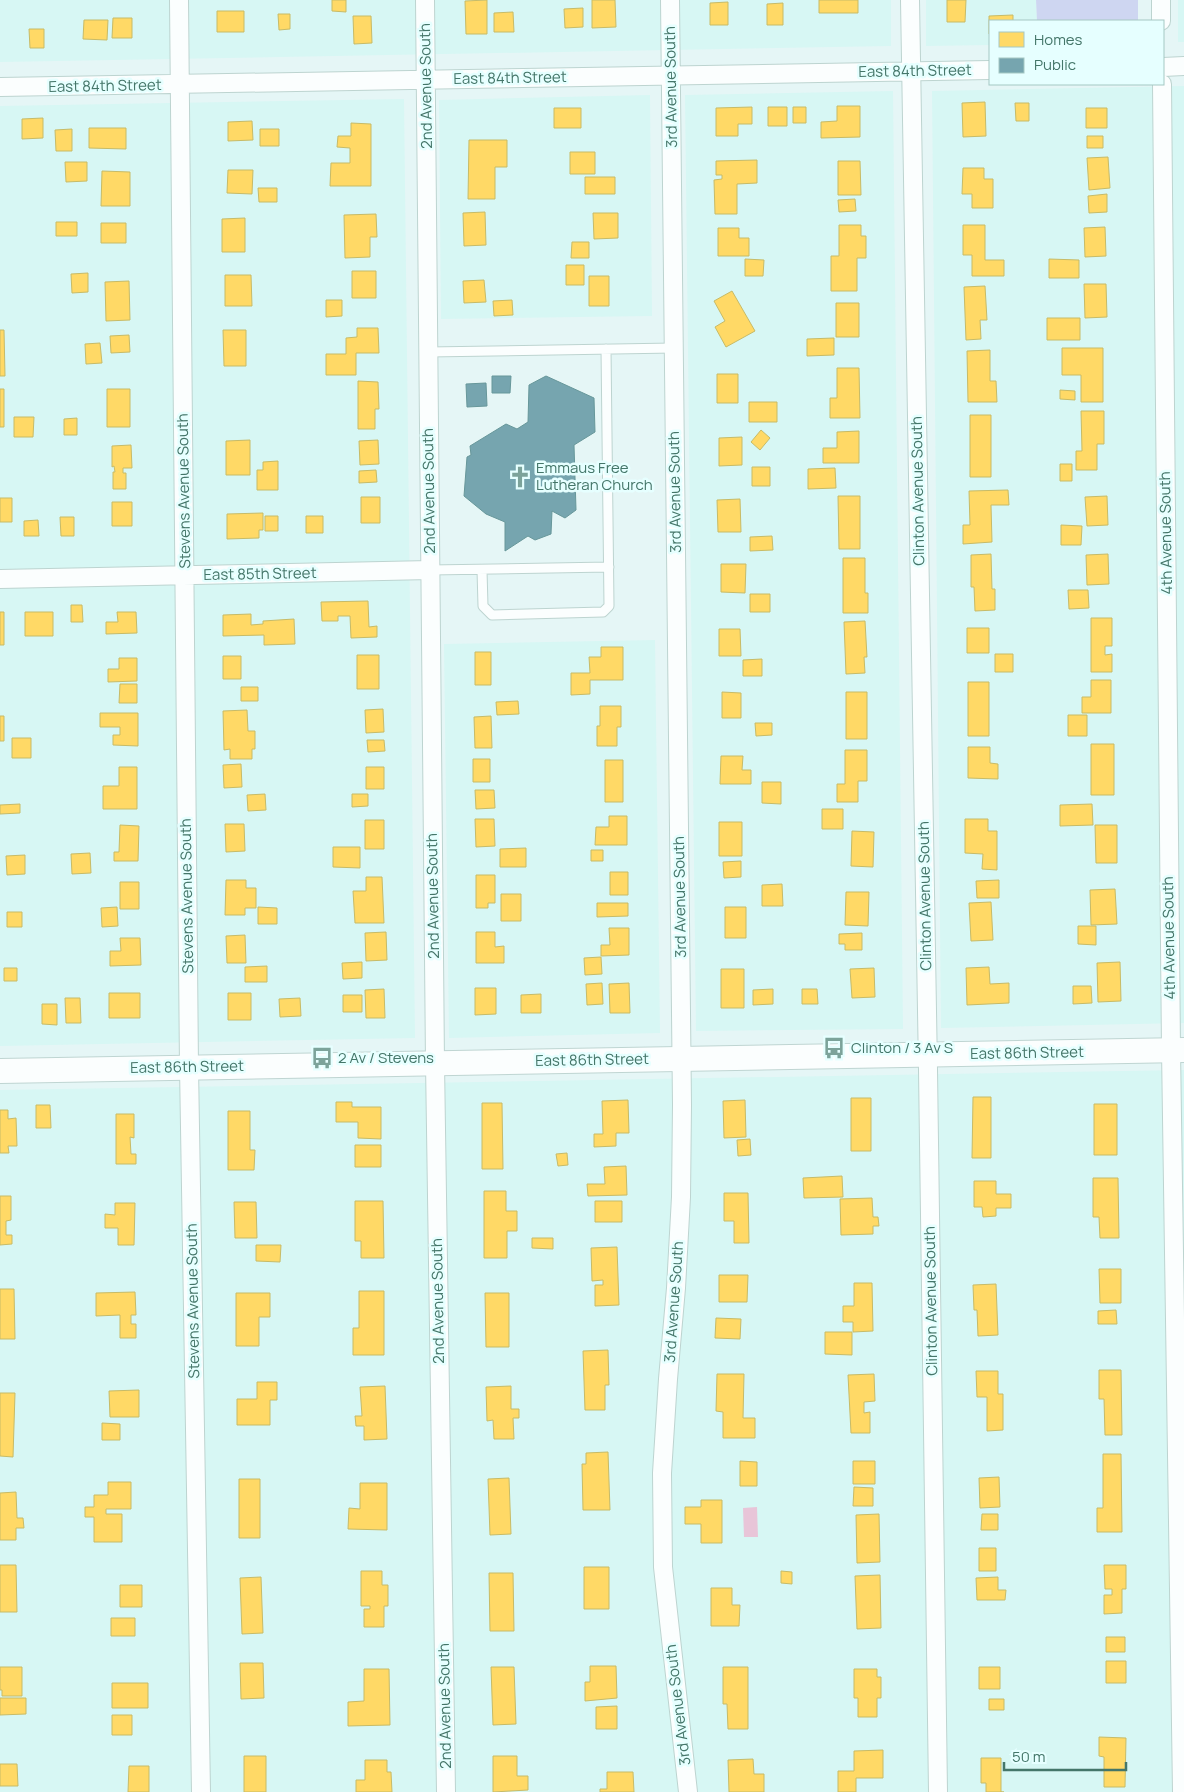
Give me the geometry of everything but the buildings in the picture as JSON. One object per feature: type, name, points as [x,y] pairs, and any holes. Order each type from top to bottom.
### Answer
[{"type":"street","name":"Stevens Avenue South","points":[[179,0],[189,1067],[200,1792]]},
{"type":"street","name":"2nd Avenue South","points":[[425,0],[434,1063],[446,1792]]},
{"type":"street","name":"3rd Avenue South","points":[[670,0],[681,1179],[677,1278],[662,1473],[664,1567],[688,1792]]},
{"type":"street","name":"Clinton Avenue South","points":[[910,0],[928,1054],[938,1792]]},
{"type":"street","points":[[1161,0],[1161,20]]},
{"type":"street","points":[[1164,66],[1184,66]]},
{"type":"street","name":"East 84th Street","points":[[0,87],[989,70]]},
{"type":"street","name":"4th Avenue South","points":[[1162,85],[1177,1050],[1182,1792]]},
{"type":"street","name":"East 85th Street","points":[[0,579],[430,570]]},
{"type":"street","name":"East 86th Street","points":[[0,1070],[1177,1050]]},
{"type":"lane","points":[[428,352],[674,348]]},
{"type":"lane","points":[[482,570],[483,606],[492,615],[603,612],[609,606],[606,349]]},
{"type":"lane","points":[[430,570],[609,567]]},
{"type":"shaded area","points":[[0,0],[891,0],[891,46],[0,62]]},
{"type":"shaded area","points":[[926,0],[1036,0],[1037,20],[989,20],[989,45],[926,46]]},
{"type":"shaded area","points":[[1036,0],[1138,0],[1138,20],[1037,20]]},
{"type":"shaded area","points":[[1178,0],[1184,0],[1184,42],[1178,42]]},
{"type":"shaded area","points":[[1184,86],[1184,1023],[941,1028],[932,91]]},
{"type":"shaded area","points":[[893,91],[903,1029],[696,1031],[685,95]]},
{"type":"shaded area","points":[[650,95],[652,316],[441,319],[439,100]]},
{"type":"shaded area","points":[[404,99],[415,1038],[0,1046],[0,106]]},
{"type":"shaded area","points":[[655,640],[660,1033],[449,1038],[444,644]]},
{"type":"shaded area","points":[[1184,1070],[1184,1792],[0,1792],[0,1090]]},
{"type":"shaded area","points":[[757,1507],[758,1537],[744,1537],[743,1508]]},
{"type":"place","name":"Emmaus Free Lutheran Church","points":[[520,477]]},
{"type":"place","name":"Clinton / 3 Av S","points":[[834,1048]]},
{"type":"place","name":"2 Av / Stevens","points":[[322,1058]]}]
